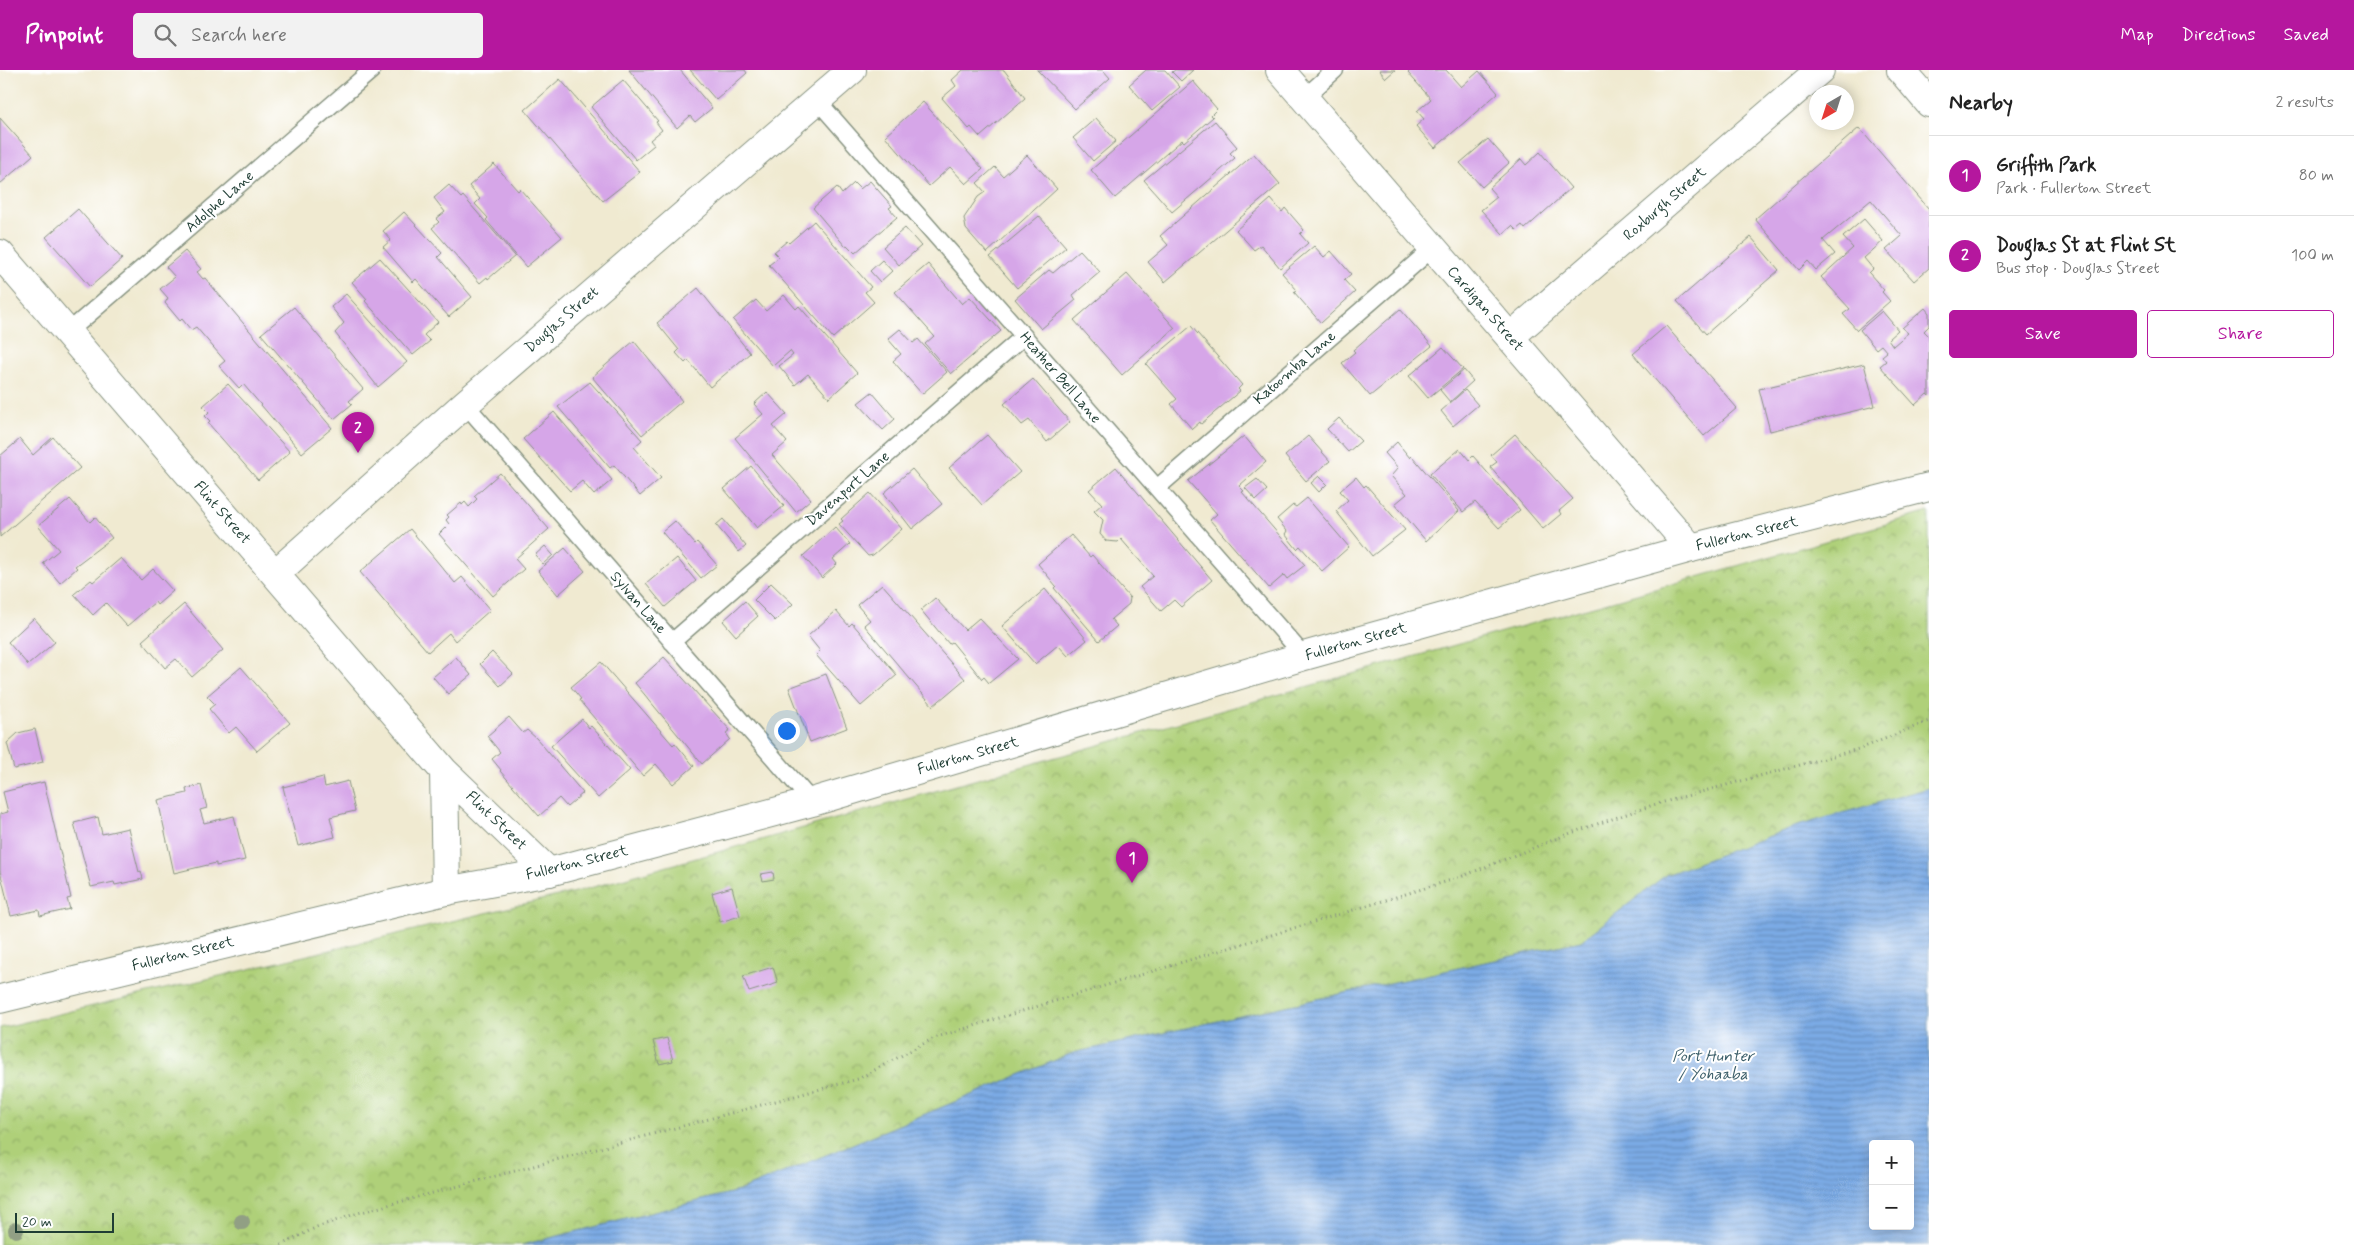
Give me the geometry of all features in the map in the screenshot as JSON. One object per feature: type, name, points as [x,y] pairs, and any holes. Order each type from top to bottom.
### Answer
[{"type":"street","name":"Douglas Street","points":[[275,574],[465,404],[852,70]]},
{"type":"street","name":"Cardigan Street","points":[[1280,70],[1691,548]]},
{"type":"street","name":"Roxburgh Street","points":[[1510,337],[1820,70]]},
{"type":"street","points":[[1901,70],[1929,103]]},
{"type":"street","name":"Flint Street","points":[[0,254],[444,771],[549,872]]},
{"type":"street","name":"Fullerton Street","points":[[0,999],[446,891],[549,872],[812,802],[1304,656],[1691,548],[1929,487]]},
{"type":"street","name":"Flint Street","points":[[444,771],[446,891]]},
{"type":"lane","name":"Adolphe Lane","points":[[68,333],[372,70]]},
{"type":"lane","points":[[1304,98],[1336,70]]},
{"type":"lane","name":"Heather Bell Lane","points":[[817,100],[1304,656]]},
{"type":"lane","name":"Katoomba Lane","points":[[1157,488],[1433,248]]},
{"type":"lane","name":"Davenport Lane","points":[[672,642],[1024,336]]},
{"type":"lane","name":"Sylvan Lane","points":[[465,404],[812,802]]},
{"type":"path","points":[[281,1245],[317,1227],[358,1213],[858,1079],[934,1038],[1458,878],[1568,834],[1654,805],[1862,748],[1929,720]]},
{"type":"green space","points":[[1929,512],[1929,788],[1794,827],[1666,875],[1581,941],[1073,1053],[739,1191],[522,1245],[0,1245],[0,1028],[579,891]]},
{"type":"water","name":"Port Hunter / Yohaaba","points":[[1929,788],[1929,1245],[522,1245],[739,1191],[1073,1053],[1581,941],[1666,875],[1794,827]]},
{"type":"building","points":[[629,70],[680,70],[712,108],[695,122],[690,116],[677,128]]},
{"type":"building","points":[[690,70],[745,70],[747,73],[716,100]]},
{"type":"building","points":[[963,70],[1004,70],[1025,98],[980,137],[971,127],[969,129],[942,98],[956,86],[952,80]]},
{"type":"building","points":[[1037,70],[1103,70],[1110,78],[1075,109]]},
{"type":"building","points":[[1146,70],[1165,70],[1180,87],[1152,111],[1129,85]]},
{"type":"building","points":[[1175,70],[1193,70],[1181,81],[1172,72]]},
{"type":"building","points":[[1379,70],[1395,70],[1386,78]]},
{"type":"building","points":[[1411,70],[1446,70],[1461,87],[1479,71],[1498,93],[1435,148],[1416,126],[1424,119],[1417,111],[1431,99],[1408,73]]},
{"type":"building","points":[[560,79],[640,172],[603,201],[525,110]]},
{"type":"building","points":[[623,80],[658,121],[656,122],[662,130],[650,140],[654,145],[636,160],[591,107]]},
{"type":"building","points":[[1193,81],[1217,109],[1211,115],[1213,117],[1184,142],[1182,140],[1115,198],[1091,170]]},
{"type":"building","points":[[923,102],[983,169],[966,184],[950,167],[929,186],[885,136]]},
{"type":"building","points":[[0,118],[33,155],[0,184]]},
{"type":"building","points":[[1096,118],[1116,141],[1093,161],[1073,138]]},
{"type":"building","points":[[1215,121],[1237,147],[1230,153],[1235,158],[1172,212],[1144,180]]},
{"type":"building","points":[[1859,128],[1929,209],[1929,268],[1914,281],[1886,250],[1902,236],[1871,200],[1823,240],[1835,254],[1816,270],[1808,261],[1799,270],[1755,219]]},
{"type":"building","points":[[1488,139],[1509,163],[1482,187],[1460,163]]},
{"type":"building","points":[[1540,152],[1571,188],[1525,229],[1522,225],[1516,230],[1512,226],[1503,234],[1481,210],[1497,197],[1489,188],[1521,159],[1526,165]]},
{"type":"building","points":[[1254,154],[1280,184],[1165,282],[1148,262],[1168,245],[1160,236]]},
{"type":"building","points":[[1027,155],[1057,189],[987,253],[966,229],[964,218],[978,197],[985,192],[977,183],[995,167],[1003,176]]},
{"type":"building","points":[[494,164],[518,191],[520,189],[562,237],[526,267],[486,220],[488,218],[475,204],[480,199],[469,186]]},
{"type":"building","points":[[870,181],[892,206],[889,208],[897,217],[855,253],[847,245],[845,246],[813,208],[837,187],[842,194],[854,183],[860,189]]},
{"type":"building","points":[[449,185],[461,198],[463,196],[515,256],[488,279],[487,277],[480,283],[432,228],[439,222],[436,219],[445,212],[434,198]]},
{"type":"building","points":[[1271,199],[1282,212],[1285,208],[1304,230],[1300,234],[1308,243],[1280,268],[1261,245],[1254,250],[1236,230]]},
{"type":"building","points":[[78,209],[122,259],[90,287],[46,237]]},
{"type":"building","points":[[404,212],[442,253],[438,257],[472,297],[449,317],[416,279],[413,282],[383,247],[391,240],[383,231]]},
{"type":"building","points":[[1039,216],[1066,247],[1017,288],[990,257]]},
{"type":"building","points":[[1864,219],[1883,241],[1864,258],[1873,269],[1869,273],[1884,290],[1882,292],[1890,301],[1857,330],[1843,314],[1850,309],[1821,277],[1853,248],[1843,237]]},
{"type":"building","points":[[814,221],[871,287],[865,292],[874,302],[833,338],[769,265],[779,257],[774,252],[787,241],[789,243]]},
{"type":"building","points":[[905,228],[921,246],[899,265],[883,247]]},
{"type":"building","points":[[1751,237],[1779,270],[1706,334],[1677,301]]},
{"type":"building","points":[[1314,246],[1324,257],[1331,251],[1351,274],[1344,280],[1355,292],[1321,323],[1294,292],[1297,290],[1282,273]]},
{"type":"building","points":[[1080,250],[1100,272],[1073,295],[1076,300],[1041,329],[1015,299],[1049,270],[1053,273]]},
{"type":"building","points":[[185,251],[201,269],[197,272],[203,279],[205,278],[332,428],[302,453],[243,384],[239,388],[219,366],[225,361],[196,327],[191,330],[182,319],[180,321],[165,303],[168,298],[160,289],[175,277],[166,267]]},
{"type":"building","points":[[380,258],[438,322],[424,335],[430,341],[413,355],[365,301],[367,299],[352,282]]},
{"type":"building","points":[[882,260],[892,271],[880,282],[870,271]]},
{"type":"building","points":[[928,264],[962,304],[970,297],[1001,331],[951,374],[925,344],[934,336],[895,292]]},
{"type":"building","points":[[1127,274],[1175,328],[1122,375],[1074,320]]},
{"type":"building","points":[[698,288],[750,353],[710,387],[688,360],[685,363],[676,353],[679,350],[657,323]]},
{"type":"building","points":[[346,294],[407,362],[378,387],[335,333],[344,323],[331,307]]},
{"type":"building","points":[[784,295],[796,309],[799,306],[857,373],[829,398],[808,374],[795,385],[779,366],[793,355],[790,351],[773,366],[733,320],[756,300],[766,311]]},
{"type":"building","points":[[294,307],[363,389],[349,401],[352,404],[334,419],[261,334]]},
{"type":"building","points":[[1925,308],[1929,313],[1929,326],[1924,331],[1929,336],[1929,396],[1927,394],[1915,405],[1880,366],[1886,361],[1882,356],[1887,352],[1881,345],[1876,349],[1860,330],[1882,311],[1898,330],[1888,339],[1893,346],[1908,333],[1902,328]]},
{"type":"building","points":[[1400,309],[1432,346],[1370,396],[1342,363],[1355,352],[1353,350]]},
{"type":"building","points":[[1191,326],[1242,385],[1238,389],[1240,391],[1201,424],[1200,422],[1192,429],[1171,404],[1177,399],[1146,364]]},
{"type":"building","points":[[1666,326],[1737,408],[1704,436],[1633,354]]},
{"type":"building","points":[[900,329],[913,343],[918,339],[947,372],[922,394],[893,361],[901,354],[888,339]]},
{"type":"building","points":[[634,341],[682,401],[642,435],[592,377]]},
{"type":"building","points":[[1443,347],[1463,369],[1428,398],[1409,376]]},
{"type":"building","points":[[1864,364],[1875,406],[1770,431],[1759,389]]},
{"type":"building","points":[[1464,370],[1473,381],[1450,402],[1440,390]]},
{"type":"building","points":[[1033,379],[1070,422],[1047,442],[1029,420],[1022,425],[1004,404]]},
{"type":"building","points":[[590,382],[642,440],[634,447],[661,478],[640,496],[614,465],[610,468],[558,407]]},
{"type":"building","points":[[228,384],[290,452],[258,480],[208,423],[210,421],[205,416],[209,412],[203,406]]},
{"type":"building","points":[[1465,390],[1478,405],[1453,426],[1441,411]]},
{"type":"building","points":[[767,392],[787,414],[773,426],[787,442],[772,455],[811,499],[796,512],[735,438],[763,414],[754,404]]},
{"type":"building","points":[[872,392],[895,419],[883,430],[858,403]]},
{"type":"building","points":[[554,412],[612,480],[594,495],[582,481],[570,491],[523,439]]},
{"type":"building","points":[[1339,418],[1361,441],[1348,452],[1327,429]]},
{"type":"building","points":[[1515,434],[1573,499],[1559,511],[1561,514],[1543,529],[1490,467],[1497,462],[1491,455]]},
{"type":"building","points":[[987,435],[1020,472],[982,505],[949,468]]},
{"type":"building","points":[[1244,436],[1266,462],[1239,486],[1244,491],[1242,492],[1305,565],[1287,579],[1284,575],[1269,588],[1210,520],[1217,514],[1188,481]]},
{"type":"building","points":[[1308,436],[1330,461],[1306,481],[1285,456]]},
{"type":"building","points":[[53,437],[80,468],[0,537],[0,456],[20,439],[33,455]]},
{"type":"building","points":[[1397,442],[1410,458],[1412,456],[1459,511],[1426,541],[1395,504],[1407,494],[1391,476],[1398,468],[1385,453]]},
{"type":"building","points":[[1460,449],[1469,460],[1473,456],[1520,510],[1499,528],[1475,502],[1463,512],[1430,474]]},
{"type":"building","points":[[751,466],[784,506],[757,528],[724,489]]},
{"type":"building","points":[[1116,467],[1212,580],[1181,607],[1174,600],[1161,611],[1140,587],[1153,576],[1121,539],[1118,542],[1106,541],[1100,534],[1103,520],[1094,511],[1102,504],[1089,490]]},
{"type":"building","points":[[912,469],[942,504],[912,529],[884,493]]},
{"type":"building","points":[[500,473],[549,529],[515,559],[524,569],[493,596],[439,534],[449,524],[446,520],[449,517],[447,515],[461,503],[462,505],[465,502],[469,507],[477,499],[474,496]]},
{"type":"building","points":[[1319,476],[1327,484],[1319,492],[1311,483]]},
{"type":"building","points":[[1356,477],[1364,487],[1366,485],[1405,530],[1372,556],[1336,511],[1348,500],[1340,491]]},
{"type":"building","points":[[1257,479],[1267,490],[1256,500],[1245,488]]},
{"type":"building","points":[[870,493],[902,529],[873,555],[868,556],[839,524],[843,521],[841,519]]},
{"type":"building","points":[[1307,498],[1349,547],[1322,571],[1300,546],[1297,549],[1285,534],[1287,531],[1277,519],[1293,505],[1296,507]]},
{"type":"building","points":[[70,499],[90,522],[95,517],[112,538],[75,566],[77,568],[60,583],[43,563],[59,550],[38,526]]},
{"type":"building","points":[[723,519],[746,546],[739,552],[716,525]]},
{"type":"building","points":[[675,521],[717,565],[701,578],[662,532]]},
{"type":"building","points":[[835,527],[850,544],[833,559],[837,564],[822,578],[803,556]]},
{"type":"building","points":[[410,529],[455,583],[462,577],[490,610],[455,641],[449,633],[428,652],[360,572]]},
{"type":"building","points":[[1071,535],[1090,557],[1092,555],[1130,598],[1129,604],[1111,619],[1117,626],[1099,641],[1054,588],[1056,586],[1038,564]]},
{"type":"building","points":[[545,546],[553,555],[543,564],[535,555]]},
{"type":"building","points":[[565,548],[585,571],[558,595],[538,571]]},
{"type":"building","points":[[121,558],[141,580],[153,569],[173,591],[157,605],[155,602],[127,626],[106,603],[93,615],[74,594],[91,580],[93,582]]},
{"type":"building","points":[[677,558],[696,581],[665,607],[646,584]]},
{"type":"building","points":[[771,583],[793,604],[775,621],[754,600]]},
{"type":"building","points":[[882,584],[965,679],[933,706],[864,625],[870,620],[857,605]]},
{"type":"building","points":[[1045,589],[1087,640],[1068,656],[1058,645],[1035,664],[1002,626]]},
{"type":"building","points":[[935,598],[965,630],[979,618],[1018,659],[989,683],[984,677],[982,679],[952,642],[949,644],[921,610]]},
{"type":"building","points":[[745,601],[758,616],[736,636],[723,621]]},
{"type":"building","points":[[184,604],[223,650],[192,677],[176,659],[165,668],[142,641]]},
{"type":"building","points":[[836,611],[849,626],[852,623],[897,675],[861,706],[816,655],[820,651],[808,636]]},
{"type":"building","points":[[34,618],[55,642],[28,665],[8,642]]},
{"type":"building","points":[[492,652],[513,674],[500,686],[480,664]]},
{"type":"building","points":[[456,657],[471,675],[448,694],[433,677]]},
{"type":"building","points":[[664,657],[730,730],[726,733],[730,739],[702,764],[635,683]]},
{"type":"building","points":[[601,662],[673,745],[675,743],[694,766],[673,784],[656,764],[643,776],[579,700],[581,699],[571,687]]},
{"type":"building","points":[[241,667],[290,723],[257,751],[236,727],[229,733],[209,709],[215,704],[207,696]]},
{"type":"building","points":[[826,674],[847,728],[810,742],[789,688]]},
{"type":"building","points":[[509,717],[523,733],[527,730],[537,739],[583,793],[567,807],[559,798],[539,816],[492,759],[500,752],[487,736]]},
{"type":"building","points":[[582,719],[589,728],[591,726],[630,770],[598,798],[551,746]]},
{"type":"building","points":[[35,729],[43,762],[14,769],[7,743],[18,733]]},
{"type":"building","points":[[323,777],[325,787],[348,781],[355,811],[330,817],[335,837],[298,846],[283,787]]},
{"type":"building","points":[[44,782],[71,898],[67,899],[70,909],[40,916],[39,910],[11,916],[0,871],[0,814],[8,812],[3,792]]},
{"type":"building","points":[[201,785],[207,808],[200,810],[204,823],[234,816],[245,860],[216,866],[216,863],[174,873],[158,800],[187,793],[186,789]]},
{"type":"building","points":[[98,817],[102,834],[128,828],[139,872],[141,871],[143,879],[115,885],[114,882],[91,887],[74,823]]},
{"type":"building","points":[[773,872],[774,879],[763,881],[761,874]]},
{"type":"building","points":[[732,887],[740,916],[720,922],[712,893]]},
{"type":"building","points":[[773,967],[778,983],[749,992],[743,976]]},
{"type":"building","points":[[667,1038],[673,1061],[659,1064],[653,1041]]},
{"type":"place","name":"Douglas St at Flint St","points":[[358,453]]},
{"type":"place","name":"Griffith Park","points":[[1132,883]]}]
